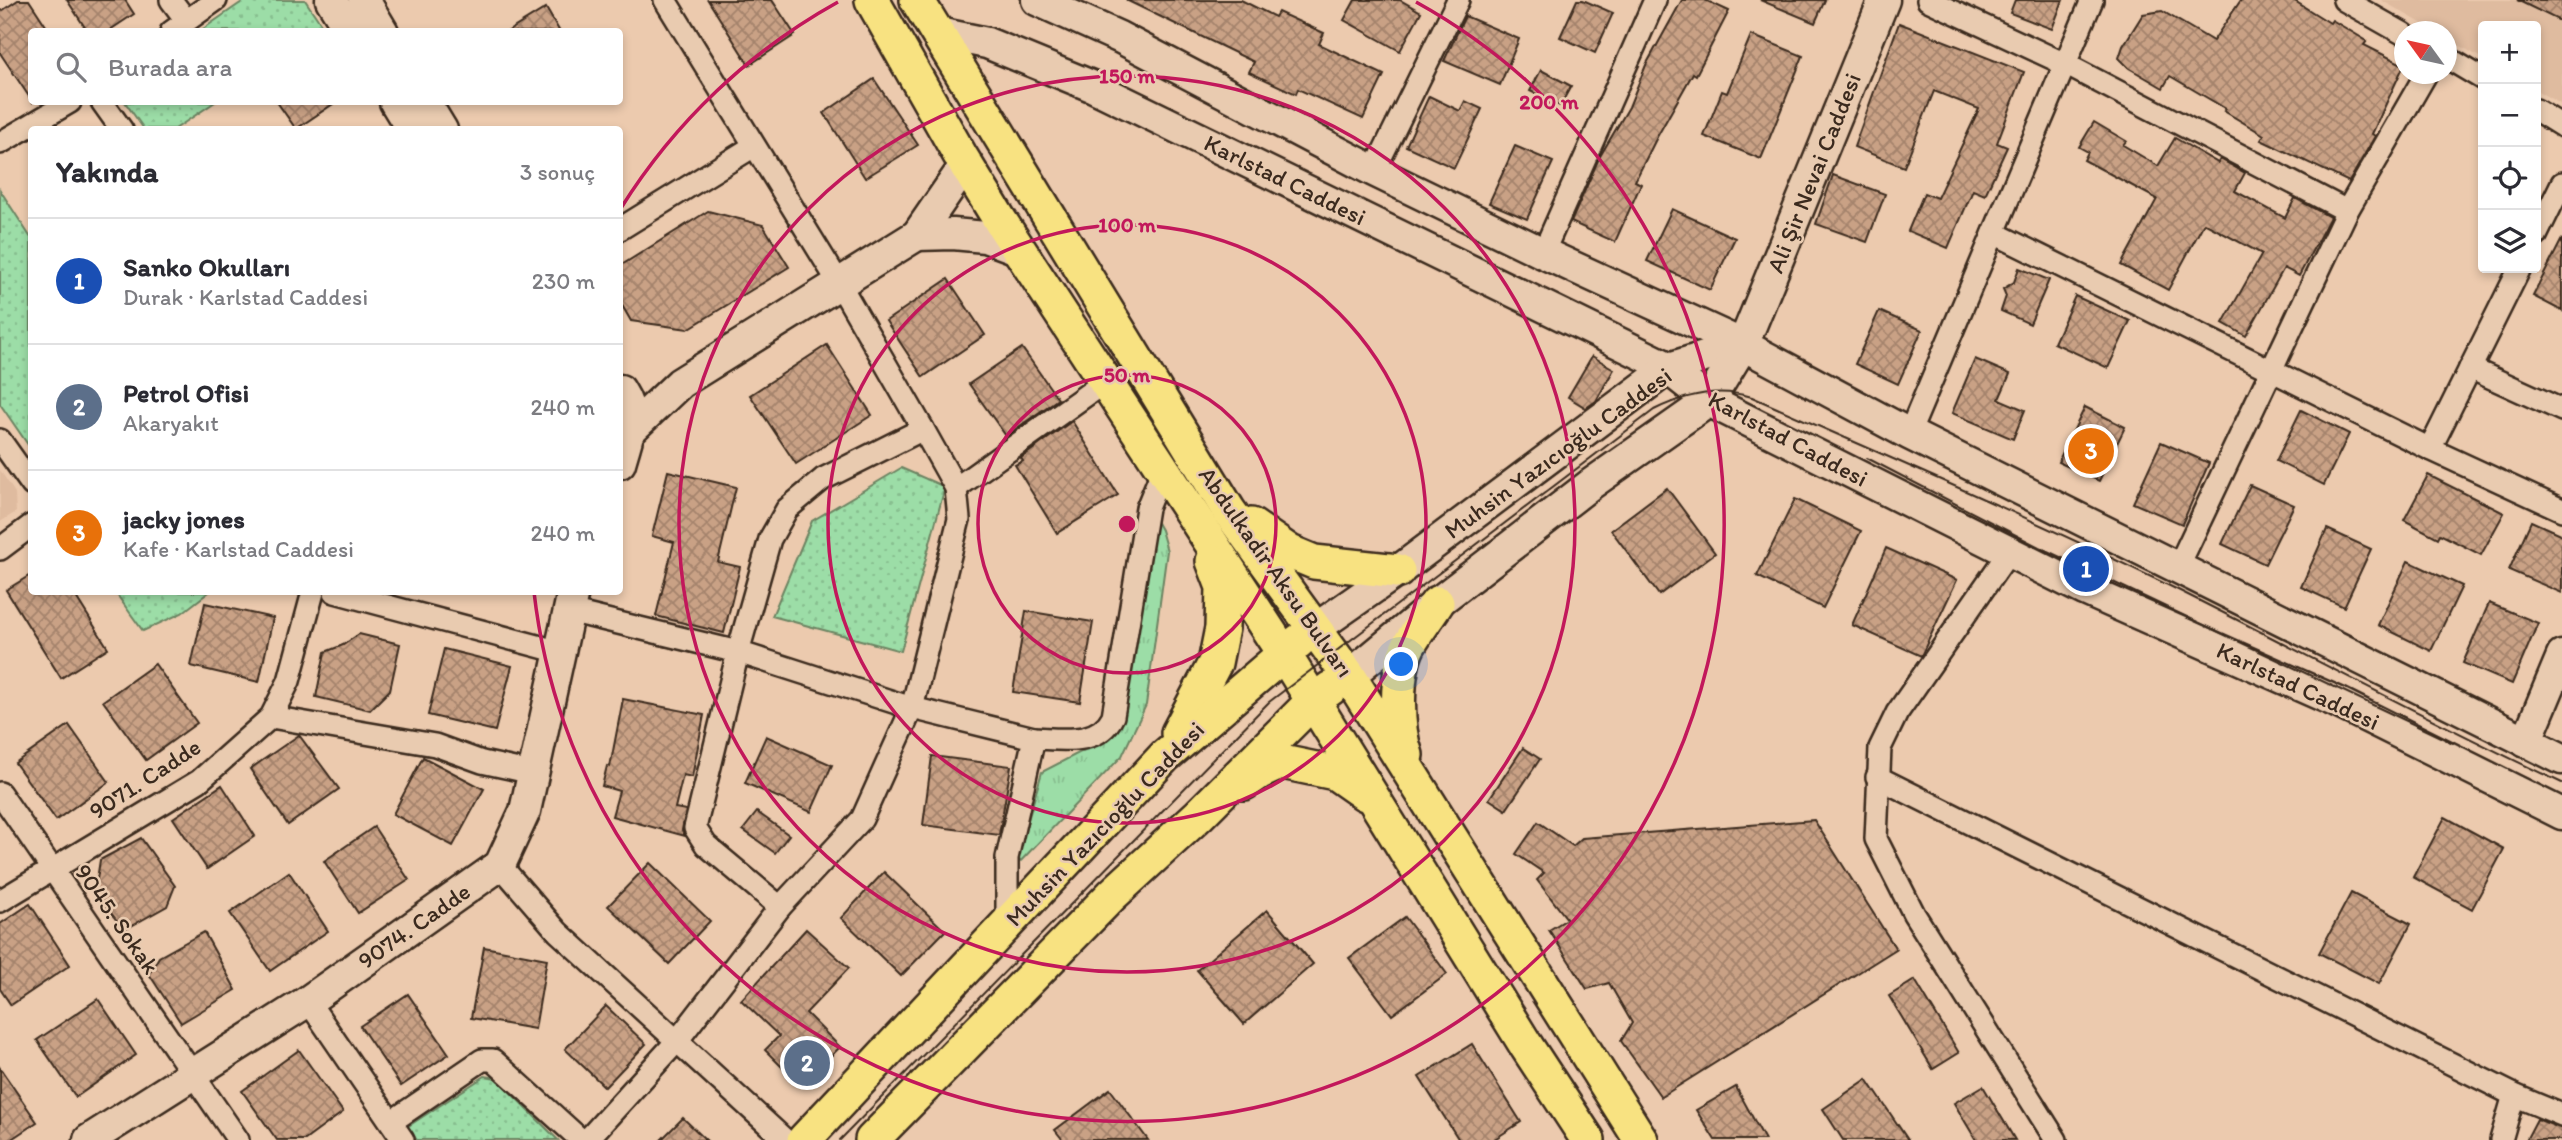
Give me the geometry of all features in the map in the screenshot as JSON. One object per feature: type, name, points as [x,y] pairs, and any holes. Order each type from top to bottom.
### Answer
[{"type":"main road","name":"Abdulkadir Aksu Bulvarı","points":[[872,0],[966,164],[1020,250],[1284,654],[1527,1047],[1588,1140]]},
{"type":"main road","name":"Abdulkadir Aksu Bulvarı","points":[[916,0],[1229,511],[1349,676],[1641,1140]]},
{"type":"main road","points":[[1229,511],[1290,552],[1314,562],[1398,570]]},
{"type":"main road","points":[[1165,756],[1215,663],[1222,628],[1223,587],[1196,520]]},
{"type":"main road","points":[[1415,784],[1401,742],[1398,712],[1400,683],[1408,648],[1437,603]]},
{"type":"main road","name":"Muhsin Yazıcıoğlu Caddesi","points":[[804,1140],[1165,756],[1315,629]]},
{"type":"main road","name":"Muhsin Yazıcıoğlu Caddesi","points":[[872,1140],[1112,895],[1199,814],[1313,701],[1349,676]]},
{"type":"main road","points":[[1199,814],[1260,772],[1282,762],[1335,773],[1375,801]]},
{"type":"street","points":[[171,0],[179,26],[216,0]]},
{"type":"street","points":[[331,0],[348,28]]},
{"type":"street","points":[[364,0],[381,28]]},
{"type":"street","points":[[587,1140],[677,1041],[780,907],[862,819],[912,708],[959,519],[956,488],[923,429],[839,283],[665,0]]},
{"type":"street","points":[[1543,253],[1655,0]]},
{"type":"street","name":"Ali Şir Nevai Caddesi","points":[[1743,345],[1884,0]]},
{"type":"street","points":[[1928,0],[2065,64],[2347,211]]},
{"type":"street","points":[[1909,434],[2092,0]]},
{"type":"street","points":[[2344,0],[2394,28]]},
{"type":"street","points":[[1374,171],[1453,2]]},
{"type":"street","name":"Karlstad Caddesi","points":[[1050,3],[1374,171],[1743,345],[1909,434],[2562,759]]},
{"type":"street","name":"Karlstad Caddesi","points":[[938,33],[987,43],[1094,87],[1669,368],[1709,401],[2085,590],[2337,702],[2562,814]]},
{"type":"street","points":[[2457,64],[2478,76]]},
{"type":"street","points":[[2178,567],[2347,211],[2420,84]]},
{"type":"street","points":[[29,126],[65,105]]},
{"type":"street","points":[[104,105],[119,126]]},
{"type":"street","points":[[397,105],[410,126]]},
{"type":"street","points":[[427,105],[440,126]]},
{"type":"street","points":[[2541,113],[2562,126]]},
{"type":"street","points":[[0,143],[28,127]]},
{"type":"street","points":[[623,227],[754,146]]},
{"type":"street","points":[[624,436],[680,383],[917,235],[966,164]]},
{"type":"street","points":[[2541,226],[2562,183]]},
{"type":"street","points":[[1994,233],[2430,449],[2562,510]]},
{"type":"street","points":[[917,235],[985,237],[1020,250]]},
{"type":"street","points":[[2430,449],[2518,273]]},
{"type":"street","name":"Muhsin Yazıcıoğlu Caddesi","points":[[1315,629],[1669,368],[1743,345]]},
{"type":"street","name":"Muhsin Yazıcıoğlu Caddesi","points":[[1349,676],[1437,603],[1591,484],[1709,401],[1743,345]]},
{"type":"street","points":[[2470,368],[2562,410]]},
{"type":"street","points":[[956,488],[1106,381]]},
{"type":"street","points":[[623,390],[648,390],[680,383]]},
{"type":"street","points":[[623,396],[632,421],[624,436]]},
{"type":"street","points":[[780,907],[706,845],[695,828],[738,652],[771,539],[787,509],[823,479],[923,429]]},
{"type":"street","points":[[0,440],[28,479]]},
{"type":"street","points":[[785,1140],[558,932],[500,865],[524,811],[571,601],[912,708],[1034,738],[1077,739],[1093,736],[1107,728],[1114,716],[1147,508],[1163,469]]},
{"type":"street","points":[[0,549],[28,528]]},
{"type":"street","points":[[2009,552],[1897,713],[1880,748],[1876,839],[1914,914],[2056,1140]]},
{"type":"street","name":"9071. Cadde","points":[[0,901],[199,781],[271,717],[289,681],[312,595]]},
{"type":"street","points":[[346,595],[560,652]]},
{"type":"street","points":[[2526,742],[2562,656]]},
{"type":"street","points":[[271,717],[435,746],[482,762],[533,773]]},
{"type":"street","points":[[1007,924],[1007,858],[1034,738]]},
{"type":"street","points":[[1878,777],[2514,1095],[2562,1115]]},
{"type":"street","name":"9045. Sokak","points":[[0,793],[238,1140]]},
{"type":"street","name":"9074. Cadde","points":[[89,1140],[308,1001],[500,865]]},
{"type":"street","points":[[308,1001],[403,1140]]},
{"type":"street","points":[[391,1122],[482,1060],[493,1059],[581,1140]]},
{"type":"street","points":[[2501,1140],[2514,1095]]},
{"type":"shaded area","points":[[2381,0],[2562,0],[2562,105],[2541,93],[2541,21],[2478,21],[2478,56],[2457,44],[2457,21],[2418,21]]},
{"type":"shaded area","points":[[0,470],[15,493],[16,512],[0,522]]},
{"type":"green space","points":[[245,0],[305,0],[323,27],[322,28],[204,28]]},
{"type":"green space","points":[[127,105],[211,105],[179,126],[142,126]]},
{"type":"green space","points":[[0,190],[28,233],[28,445],[0,404]]},
{"type":"green space","points":[[901,468],[945,487],[901,651],[772,616],[812,521]]},
{"type":"green space","points":[[1151,512],[1161,530],[1167,551],[1146,705],[1122,756],[1014,868],[1042,772],[1104,740]]},
{"type":"green space","points":[[117,595],[205,595],[182,613],[143,631]]},
{"type":"green space","points":[[485,1076],[496,1078],[558,1140],[417,1140],[407,1127]]},
{"type":"building","points":[[18,0],[29,0],[47,28],[28,28],[28,95],[0,53],[0,12]]},
{"type":"building","points":[[67,0],[125,0],[134,14],[113,28],[85,28]]},
{"type":"building","points":[[708,0],[772,0],[795,35],[749,65]]},
{"type":"building","points":[[1126,0],[1241,0],[1275,17],[1278,12],[1324,33],[1319,44],[1384,75],[1363,119],[1298,89],[1296,94],[1249,72],[1254,62]]},
{"type":"building","points":[[1355,0],[1400,0],[1421,12],[1400,51],[1344,20]]},
{"type":"building","points":[[1577,0],[1613,13],[1595,53],[1560,37]]},
{"type":"building","points":[[1682,0],[1705,0],[1729,11],[1635,181],[1641,184],[1615,242],[1571,222],[1599,158],[1629,107],[1646,65]]},
{"type":"building","points":[[1760,0],[1825,0],[1815,23]]},
{"type":"building","points":[[2015,0],[2063,0],[2052,29],[2010,13]]},
{"type":"building","points":[[2241,0],[2293,0],[2330,23],[2332,20],[2367,41],[2364,45],[2394,60],[2395,84],[2372,134],[2375,136],[2349,182],[2261,140],[2264,135],[2170,76],[2163,88],[2129,68],[2119,58],[2123,46],[2143,14],[2162,11],[2213,41]]},
{"type":"building","points":[[2517,0],[2562,0],[2562,22]]},
{"type":"building","points":[[546,8],[558,28],[514,28]]},
{"type":"building","points":[[1465,16],[1519,39],[1500,85],[1444,61]]},
{"type":"building","points":[[1899,23],[2024,72],[1997,143],[2007,147],[1985,195],[1973,190],[1948,248],[1908,231],[1924,193],[1937,198],[1979,109],[1934,91],[1904,167],[1854,147]]},
{"type":"building","points":[[1751,35],[1803,56],[1761,159],[1704,136],[1722,91],[1727,93]]},
{"type":"building","points":[[1541,70],[1571,86],[1560,106],[1530,91]]},
{"type":"building","points":[[874,79],[918,145],[865,178],[824,113]]},
{"type":"building","points":[[1429,96],[1460,111],[1465,101],[1482,109],[1454,168],[1406,146]]},
{"type":"building","points":[[279,105],[332,105],[300,126],[294,126]]},
{"type":"building","points":[[2094,122],[2126,141],[2123,145],[2158,166],[2175,138],[2218,163],[2220,159],[2245,173],[2235,191],[2285,218],[2295,198],[2330,217],[2299,276],[2284,268],[2246,336],[2223,323],[2262,254],[2204,223],[2168,290],[2121,265],[2157,199],[2084,160],[2088,152],[2079,147]]},
{"type":"building","points":[[1515,146],[1553,162],[1527,219],[1489,203]]},
{"type":"building","points":[[1833,175],[1885,194],[1867,242],[1816,224]]},
{"type":"building","points":[[1672,209],[1735,238],[1710,290],[1647,261]]},
{"type":"building","points":[[708,211],[763,225],[789,267],[688,329],[631,321],[623,307],[623,264]]},
{"type":"building","points":[[2562,239],[2562,311],[2533,296]]},
{"type":"building","points":[[2019,268],[2049,280],[2030,324],[2001,311],[2006,296],[2003,289],[2014,282]]},
{"type":"building","points":[[948,279],[985,335],[923,377],[886,321]]},
{"type":"building","points":[[2075,296],[2130,321],[2108,368],[2054,343]]},
{"type":"building","points":[[1879,311],[1922,330],[1898,384],[1855,364]]},
{"type":"building","points":[[827,345],[872,415],[796,464],[750,395]]},
{"type":"building","points":[[1022,348],[1058,399],[1006,436],[969,384]]},
{"type":"building","points":[[1592,356],[1614,369],[1596,401],[1586,408],[1568,397]]},
{"type":"building","points":[[1975,359],[2010,374],[1999,399],[2025,410],[2013,439],[1952,413]]},
{"type":"building","points":[[2085,407],[2125,427],[2099,481],[2058,462]]},
{"type":"building","points":[[2301,410],[2349,434],[2324,485],[2276,461]]},
{"type":"building","points":[[1072,421],[1118,495],[1057,533],[1015,465]]},
{"type":"building","points":[[2161,442],[2209,463],[2182,524],[2133,503]]},
{"type":"building","points":[[668,471],[736,487],[718,562],[740,567],[724,633],[656,616],[674,542],[652,536]]},
{"type":"building","points":[[2428,475],[2504,513],[2481,555],[2440,534],[2438,538],[2404,520]]},
{"type":"building","points":[[2250,485],[2294,505],[2265,564],[2222,544]]},
{"type":"building","points":[[1667,488],[1715,553],[1659,595],[1611,530]]},
{"type":"building","points":[[1795,499],[1861,531],[1823,608],[1757,576]]},
{"type":"building","points":[[2531,521],[2562,535],[2562,593],[2509,570]]},
{"type":"building","points":[[2327,529],[2371,549],[2344,607],[2301,587]]},
{"type":"building","points":[[1886,548],[1957,580],[1921,656],[1852,625]]},
{"type":"building","points":[[2408,561],[2462,586],[2431,651],[2378,625]]},
{"type":"building","points":[[28,576],[28,595],[75,595],[108,648],[61,678],[6,590]]},
{"type":"building","points":[[205,603],[273,618],[259,682],[191,666]]},
{"type":"building","points":[[2489,603],[2538,623],[2512,684],[2463,663]]},
{"type":"building","points":[[1026,611],[1093,622],[1080,702],[1013,692]]},
{"type":"building","points":[[359,634],[400,644],[390,690],[370,710],[316,697],[325,652],[343,645]]},
{"type":"building","points":[[444,649],[512,666],[495,731],[428,715]]},
{"type":"building","points":[[155,664],[197,723],[146,760],[103,701]]},
{"type":"building","points":[[623,699],[704,715],[692,777],[683,775],[675,808],[686,810],[682,830],[685,836],[612,816],[619,791],[602,786],[607,766],[610,767]]},
{"type":"building","points":[[69,725],[109,782],[56,820],[15,763]]},
{"type":"building","points":[[299,735],[339,789],[288,825],[250,769]]},
{"type":"building","points":[[766,736],[832,765],[811,812],[745,783]]},
{"type":"building","points":[[1523,748],[1540,759],[1506,810],[1489,799]]},
{"type":"building","points":[[932,756],[1011,766],[999,835],[923,825]]},
{"type":"building","points":[[423,757],[484,789],[453,846],[393,814]]},
{"type":"building","points":[[222,785],[255,836],[207,869],[173,818]]},
{"type":"building","points":[[757,812],[789,835],[775,853],[743,830]]},
{"type":"building","points":[[2445,817],[2504,849],[2472,909],[2413,877]]},
{"type":"building","points":[[1814,820],[1896,949],[1661,1097],[1621,1041],[1632,1023],[1609,983],[1587,989],[1549,930],[1567,919],[1537,880],[1544,873],[1516,854],[1538,822],[1573,846],[1582,838]]},
{"type":"building","points":[[374,827],[409,880],[358,913],[324,861]]},
{"type":"building","points":[[141,838],[175,886],[167,906],[124,930],[95,892],[100,860]]},
{"type":"building","points":[[650,863],[710,921],[669,964],[608,906]]},
{"type":"building","points":[[289,872],[328,931],[270,971],[230,913]]},
{"type":"building","points":[[884,872],[945,931],[901,976],[841,918]]},
{"type":"building","points":[[2351,893],[2411,924],[2379,984],[2319,953]]},
{"type":"building","points":[[30,904],[70,965],[11,1005],[0,989],[0,924]]},
{"type":"building","points":[[1267,910],[1313,964],[1244,1024],[1197,970]]},
{"type":"building","points":[[1405,917],[1447,974],[1392,1015],[1349,958]]},
{"type":"building","points":[[806,929],[849,968],[806,1013],[840,1047],[801,1086],[765,1050],[779,1036],[741,1000]]},
{"type":"building","points":[[204,932],[236,990],[181,1023],[149,974],[159,957]]},
{"type":"building","points":[[484,947],[547,959],[535,1029],[471,1018]]},
{"type":"building","points":[[1915,980],[1959,1053],[1933,1069],[1889,996]]},
{"type":"building","points":[[408,994],[449,1054],[401,1086],[360,1026]]},
{"type":"building","points":[[98,999],[136,1055],[76,1097],[37,1040]]},
{"type":"building","points":[[606,1006],[646,1044],[605,1087],[565,1049]]},
{"type":"building","points":[[1472,1044],[1521,1122],[1493,1140],[1459,1140],[1419,1077]]},
{"type":"building","points":[[299,1050],[343,1112],[305,1140],[277,1140],[242,1091]]},
{"type":"building","points":[[0,1068],[37,1122],[10,1140],[0,1140]]},
{"type":"building","points":[[1867,1079],[1908,1140],[1843,1140],[1823,1109]]},
{"type":"building","points":[[1983,1086],[2015,1140],[1976,1140],[1954,1103]]},
{"type":"building","points":[[1736,1087],[1765,1140],[1715,1140],[1696,1110]]},
{"type":"building","points":[[1110,1089],[1148,1140],[1063,1140],[1055,1130]]},
{"type":"building","points":[[683,1118],[706,1140],[661,1140]]},
{"type":"building","points":[[2537,1119],[2562,1129],[2562,1140],[2526,1140]]},
{"type":"tram line","points":[[840,1140],[1269,702],[1654,410],[1690,396],[1714,392],[1752,397],[1966,491],[2178,590],[2562,783]]},
{"type":"tram line","points":[[1867,458],[2039,547],[2453,743]]},
{"type":"place","name":"jacky jones","points":[[2091,451]]},
{"type":"place","name":"Sanko Okulları","points":[[2086,569]]},
{"type":"place","name":"Petrol Ofisi","points":[[807,1063]]}]
